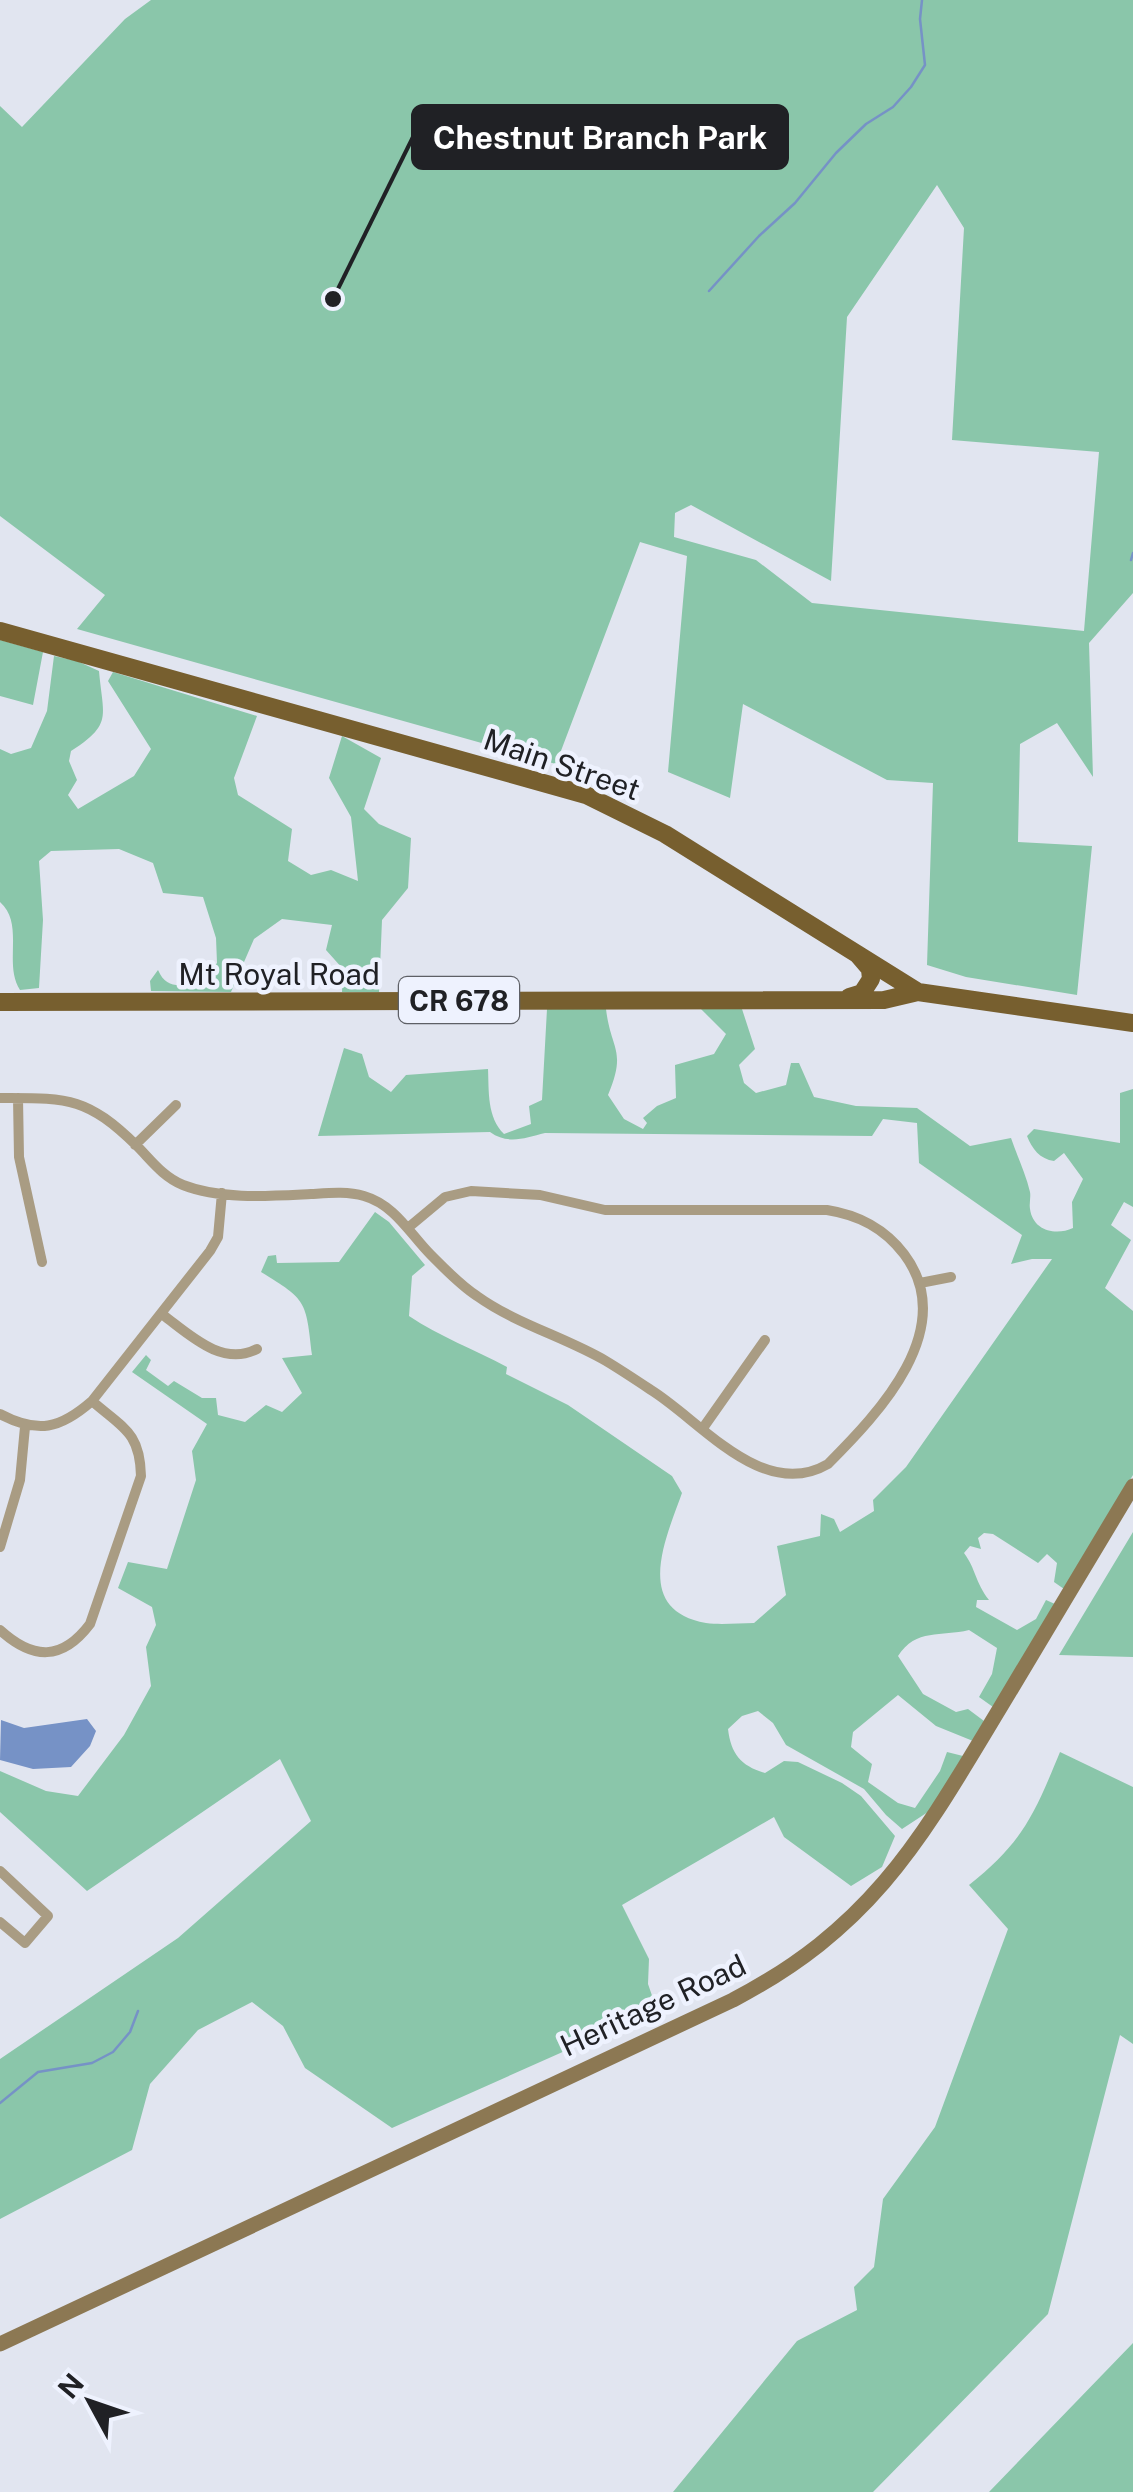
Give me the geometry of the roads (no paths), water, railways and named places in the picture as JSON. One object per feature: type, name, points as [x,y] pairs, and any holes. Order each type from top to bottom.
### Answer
[{"type":"main road","name":"Main Street","points":[[0,630],[586,795],[638,818],[918,992],[1133,1023]]},
{"type":"main road","points":[[839,1000],[862,993],[871,979],[865,962],[842,943]]},
{"type":"main road","name":"Mt Royal Road","points":[[0,1002],[890,1000],[918,992]]},
{"type":"street","points":[[0,1098],[76,1101],[108,1119],[174,1181],[202,1191],[362,1195],[380,1202],[478,1297],[605,1360],[746,1461],[768,1471],[813,1473],[828,1464],[870,1418],[915,1353],[924,1308],[914,1267],[886,1235],[853,1214],[827,1210],[605,1210],[540,1194],[471,1190],[445,1197],[409,1227]]},
{"type":"street","points":[[18,1098],[19,1157],[42,1262]]},
{"type":"street","points":[[135,1145],[176,1105]]},
{"type":"street","points":[[0,1414],[24,1427],[58,1422],[92,1400],[163,1314],[218,1237],[222,1193]]},
{"type":"street","points":[[920,1283],[951,1277]]},
{"type":"street","points":[[163,1314],[220,1353],[247,1354],[257,1349]]},
{"type":"street","points":[[703,1428],[766,1340]]},
{"type":"street","points":[[0,1630],[30,1652],[48,1652],[63,1650],[80,1638],[90,1624],[141,1476],[141,1452],[129,1432],[92,1400]]},
{"type":"street","points":[[0,1547],[20,1480],[24,1427]]},
{"type":"street","name":"Heritage Road","points":[[0,2344],[733,2000],[812,1952],[858,1912],[921,1837],[1133,1486]]},
{"type":"street","points":[[0,1870],[48,1916],[25,1943],[0,1922]]},
{"type":"water","points":[[87,1719],[96,1731],[90,1746],[71,1767],[33,1769],[0,1760],[1,1720],[24,1728]]},
{"type":"waterway","points":[[709,291],[795,203],[836,153],[866,124],[893,107],[911,87],[925,65],[922,0]]},
{"type":"waterway","points":[[1131,560],[1133,553]]},
{"type":"waterway","points":[[0,2103],[38,2072],[92,2063],[113,2052],[130,2032],[138,2011]]},
{"type":"place","name":"Chestnut Branch Park","points":[[333,299]]}]
